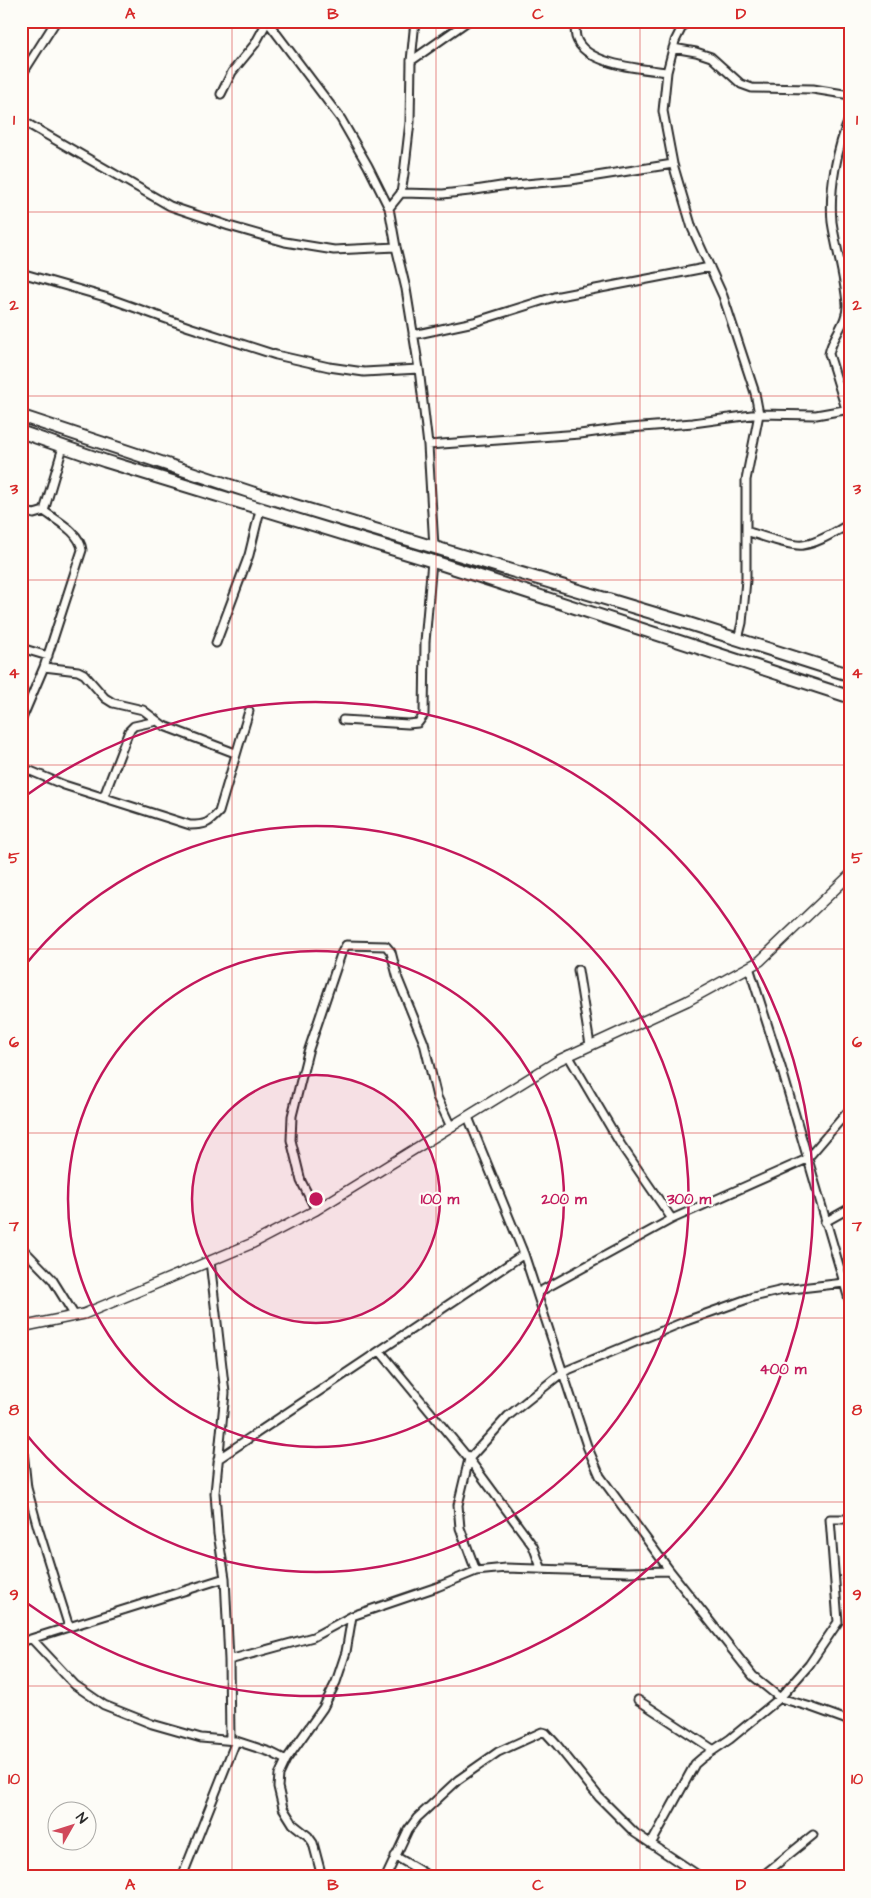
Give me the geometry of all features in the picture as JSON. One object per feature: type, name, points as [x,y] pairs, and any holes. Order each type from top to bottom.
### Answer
[{"type":"highway","points":[[21,416],[263,496],[738,639],[850,675]]},
{"type":"highway","points":[[21,432],[63,447],[432,561],[850,697]]},
{"type":"street","points":[[21,76],[56,21]]},
{"type":"street","points":[[389,208],[401,193],[410,122],[411,60],[415,21]]},
{"type":"street","points":[[411,60],[468,21]]},
{"type":"street","points":[[576,21],[576,38],[584,49],[596,57],[632,68],[667,72]]},
{"type":"street","points":[[685,21],[673,48],[667,72],[663,111],[673,164],[692,228],[723,296],[756,393],[760,414],[746,480],[746,580],[742,623],[738,639]]},
{"type":"street","points":[[221,94],[232,72],[255,44],[267,22],[341,119],[389,208],[406,289],[419,369],[428,445],[434,547]]},
{"type":"street","points":[[673,48],[696,52],[710,57],[741,84],[752,88],[813,89],[850,94]]},
{"type":"street","points":[[428,445],[571,435],[693,423],[760,414],[816,414],[848,409],[829,354],[830,344],[844,321],[847,306],[832,221],[832,205],[838,157],[844,131],[850,117]]},
{"type":"street","points":[[21,120],[170,206],[285,242],[334,250],[396,247]]},
{"type":"street","points":[[401,193],[443,194],[501,186],[572,180],[673,164]]},
{"type":"street","points":[[412,335],[474,322],[554,297],[710,268]]},
{"type":"street","points":[[21,273],[105,297],[276,355],[329,367],[364,372],[419,369]]},
{"type":"street","points":[[44,511],[63,447]]},
{"type":"street","points":[[216,643],[249,555],[263,496]]},
{"type":"street","points":[[21,511],[34,514],[44,511]]},
{"type":"street","points":[[21,721],[48,656],[82,550],[81,542],[73,533],[44,511]]},
{"type":"street","points":[[746,531],[790,545],[802,546],[850,524]]},
{"type":"street","points":[[343,720],[408,724],[418,723],[424,715],[425,642],[432,561]]},
{"type":"street","points":[[21,648],[48,656]]},
{"type":"street","points":[[44,667],[78,671],[84,674],[105,698],[113,703],[143,710],[164,726],[235,753]]},
{"type":"street","points":[[21,767],[64,785],[104,796],[190,825],[204,825],[219,812],[235,753],[250,711]]},
{"type":"street","points":[[104,796],[129,731],[134,726],[157,720]]},
{"type":"street","points":[[21,1327],[84,1314],[210,1262],[316,1210],[568,1054],[629,1029],[687,1001],[749,967],[783,940],[850,875]]},
{"type":"street","points":[[316,1210],[301,1181],[291,1140],[292,1116],[308,1052],[340,954],[346,945],[386,946],[391,952],[398,979],[424,1043],[437,1097],[451,1127]]},
{"type":"street","points":[[749,967],[781,1067],[850,1303]]},
{"type":"street","points":[[578,970],[590,1045]]},
{"type":"street","points":[[568,1054],[621,1145],[672,1219]]},
{"type":"street","points":[[537,1293],[672,1219],[807,1159],[850,1109]]},
{"type":"street","points":[[468,1117],[524,1254],[587,1446],[600,1476],[670,1571],[753,1676],[780,1698],[811,1706],[850,1721]]},
{"type":"street","points":[[825,1222],[850,1208]]},
{"type":"street","points":[[21,1247],[52,1279],[75,1316]]},
{"type":"street","points":[[218,1459],[524,1254]]},
{"type":"street","points":[[182,1877],[233,1741],[225,1578],[218,1534],[215,1493],[225,1394],[210,1262]]},
{"type":"street","points":[[476,1571],[460,1528],[458,1505],[469,1459],[508,1416],[563,1372],[686,1321],[753,1297],[782,1290],[844,1283]]},
{"type":"street","points":[[380,1352],[469,1459],[533,1546],[542,1570]]},
{"type":"street","points":[[21,1432],[27,1488],[69,1627]]},
{"type":"street","points":[[651,1844],[695,1764],[780,1698],[809,1665],[838,1622],[830,1519],[850,1519]]},
{"type":"street","points":[[229,1660],[313,1636],[352,1616],[437,1587],[476,1571],[506,1568],[670,1571]]},
{"type":"street","points":[[21,1642],[225,1578]]},
{"type":"street","points":[[322,1877],[313,1843],[308,1836],[293,1824],[283,1808],[278,1787],[279,1774],[286,1760],[323,1708],[336,1682],[346,1652],[352,1616]]},
{"type":"street","points":[[32,1639],[75,1685],[104,1705],[152,1724],[201,1738],[233,1741],[270,1752],[286,1760]]},
{"type":"street","points":[[638,1700],[714,1750]]},
{"type":"street","points":[[386,1877],[408,1830],[417,1818],[458,1780],[498,1752],[542,1732],[546,1733],[600,1797],[635,1833],[701,1877]]},
{"type":"street","points":[[761,1877],[813,1834]]},
{"type":"street","points":[[395,1856],[424,1873],[427,1877]]}]
